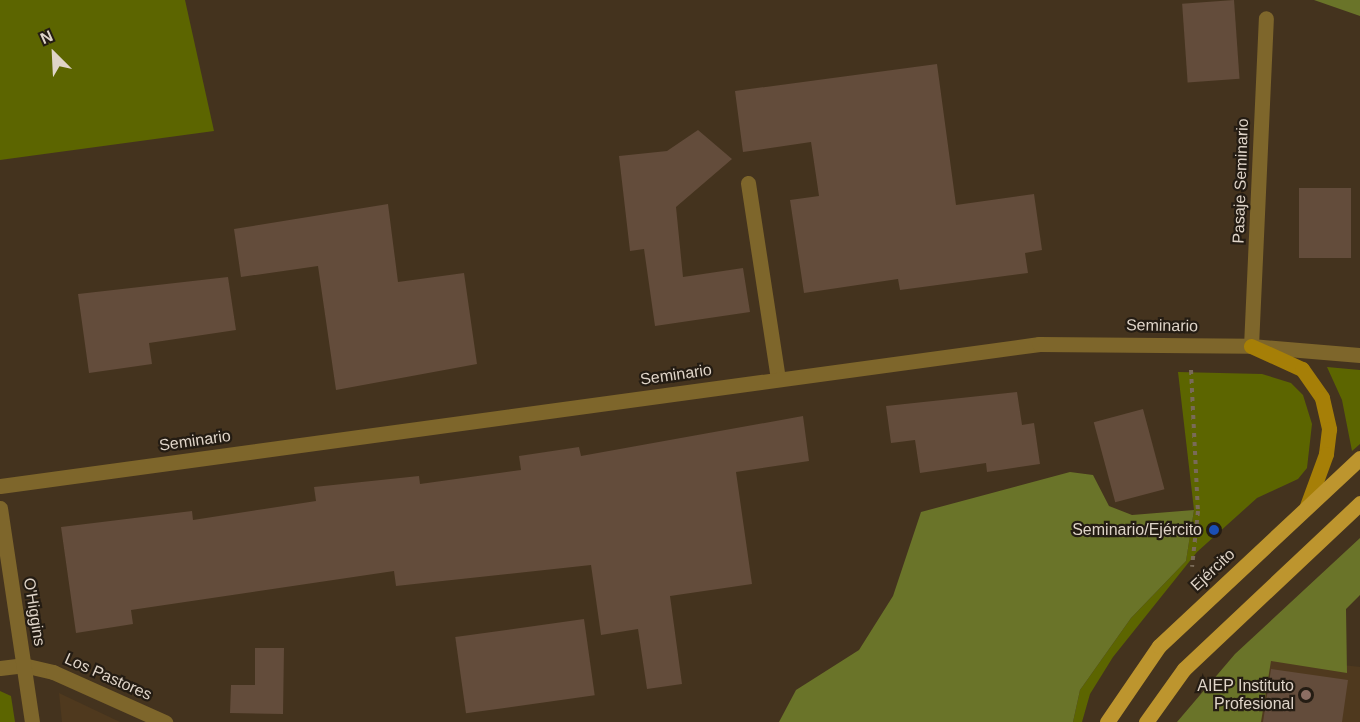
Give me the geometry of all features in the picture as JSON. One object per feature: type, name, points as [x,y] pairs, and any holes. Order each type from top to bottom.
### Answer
[{"type":"main road","points":[[1251,346],[1302,369],[1322,398],[1329,429],[1326,454],[1306,508]]},
{"type":"main road","name":"Ejército","points":[[1107,722],[1159,646],[1360,458]]},
{"type":"main road","points":[[1146,722],[1184,669],[1360,503]]},
{"type":"street","name":"Pasaje Seminario","points":[[1251,346],[1266,18]]},
{"type":"street","points":[[748,183],[778,379]]},
{"type":"street","name":"Seminario","points":[[0,486],[1039,344],[1251,346],[1360,355]]},
{"type":"street","name":"O'Higgins","points":[[0,508],[32,722]]},
{"type":"street","name":"Los Pastores","points":[[0,668],[23,665],[53,672],[165,722]]},
{"type":"path","points":[[1191,370],[1198,511],[1192,567]]},
{"type":"shaded area","name":"AIEP Instituto Profesional","points":[[1257,655],[1360,667],[1360,722],[1249,722]]},
{"type":"shaded area","points":[[59,693],[120,722],[62,722]]},
{"type":"green space","points":[[0,0],[185,0],[214,131],[0,160]]},
{"type":"green space","points":[[1314,0],[1360,0],[1360,16]]},
{"type":"green space","points":[[1327,367],[1360,370],[1360,444],[1352,451],[1342,400]]},
{"type":"green space","points":[[1178,372],[1262,374],[1291,383],[1303,395],[1312,424],[1307,468],[1298,479],[1257,498],[1197,552],[1113,657],[1090,694],[1082,722],[1073,722],[1080,690],[1131,618],[1186,561],[1194,510]]},
{"type":"green space","points":[[1070,472],[1093,475],[1109,506],[1132,515],[1194,510],[1186,561],[1131,618],[1080,690],[1073,722],[779,722],[796,690],[859,650],[893,596],[921,512]]},
{"type":"green space","points":[[1360,538],[1360,595],[1346,609],[1347,673],[1271,661],[1261,722],[1177,722],[1235,654]]},
{"type":"green space","points":[[0,691],[11,696],[15,722],[0,722]]},
{"type":"building","points":[[1234,0],[1240,79],[1188,82],[1182,4]]},
{"type":"building","points":[[937,64],[956,205],[1034,194],[1042,250],[1025,253],[1028,273],[900,290],[898,279],[804,293],[790,200],[819,196],[811,142],[743,152],[735,91]]},
{"type":"building","points":[[698,130],[732,159],[676,207],[683,277],[743,268],[750,312],[655,326],[644,249],[630,251],[619,156],[667,151]]},
{"type":"building","points":[[1299,188],[1351,188],[1351,258],[1299,258]]},
{"type":"building","points":[[388,204],[398,282],[464,273],[477,364],[336,390],[318,266],[241,277],[234,229]]},
{"type":"building","points":[[228,277],[236,330],[149,343],[152,364],[89,373],[78,294]]},
{"type":"building","points":[[1017,392],[1022,425],[1034,423],[1040,464],[987,472],[986,463],[920,473],[915,440],[891,443],[886,406]]},
{"type":"building","points":[[1143,409],[1164,489],[1115,502],[1094,422]]},
{"type":"building","points":[[803,416],[809,461],[736,472],[752,584],[670,596],[682,684],[647,689],[638,629],[601,635],[591,565],[396,586],[394,571],[131,610],[133,624],[76,633],[61,527],[192,511],[193,520],[316,501],[314,487],[419,476],[420,484],[521,470],[519,456],[579,447],[581,456]]},
{"type":"building","points":[[584,619],[595,695],[466,713],[455,637]]},
{"type":"building","points":[[255,648],[284,648],[283,714],[230,713],[231,685],[255,685]]},
{"type":"building","points":[[1271,669],[1348,680],[1342,722],[1263,722]]},
{"type":"place","name":"Seminario/Ejército","points":[[1214,530]]},
{"type":"place","name":"AIEP Instituto Profesional","points":[[1306,695]]}]
